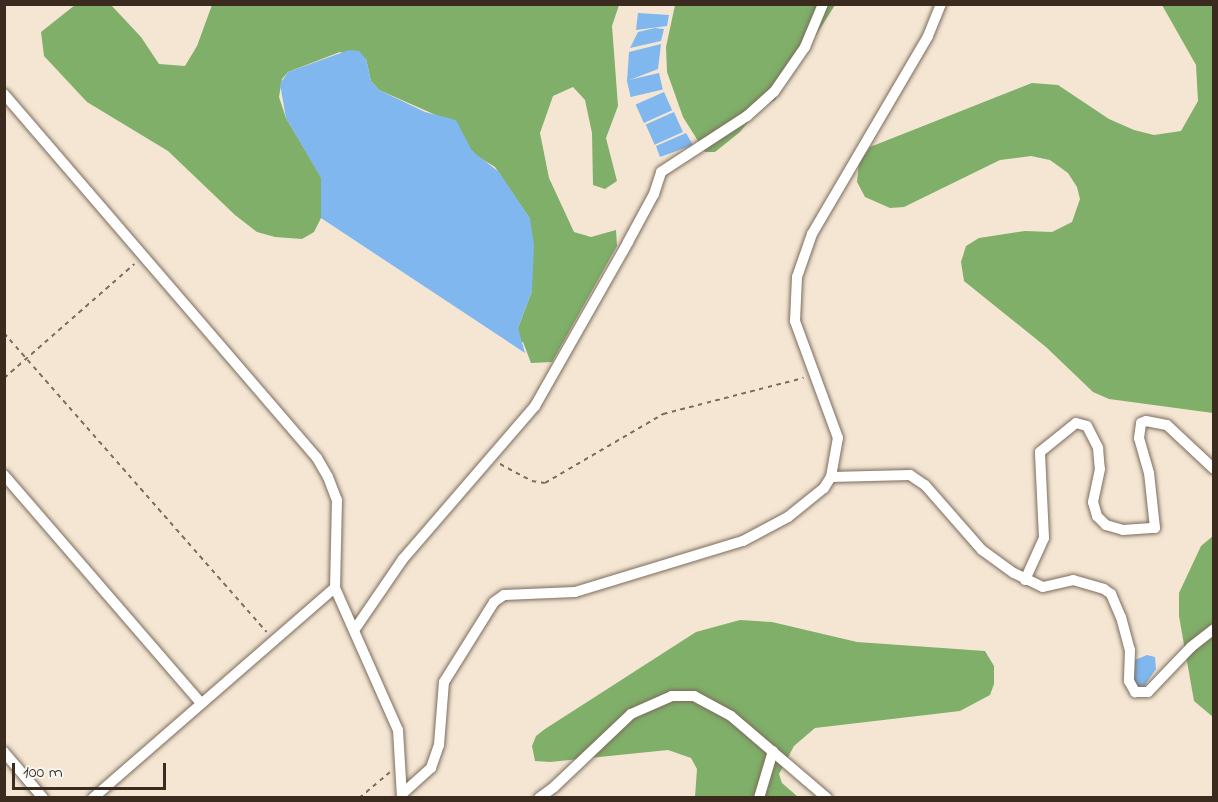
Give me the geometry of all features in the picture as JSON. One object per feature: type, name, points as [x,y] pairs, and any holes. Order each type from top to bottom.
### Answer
[{"type":"street","points":[[355,629],[403,559],[535,406],[654,194],[661,171],[747,116],[774,92],[805,47],[823,4]]},
{"type":"street","points":[[402,796],[431,768],[439,745],[444,682],[494,602],[504,595],[575,592],[743,541],[763,533],[811,501],[831,477],[838,438],[795,321],[797,277],[812,234],[927,36],[940,4]]},
{"type":"street","points":[[4,94],[317,458],[328,477],[337,500],[335,588],[398,730],[403,771],[402,796]]},
{"type":"street","points":[[1025,580],[1044,538],[1040,452],[1076,423],[1087,426],[1098,448],[1100,470],[1093,502],[1097,516],[1106,525],[1123,530],[1155,528],[1149,472],[1139,438],[1141,423],[1146,421],[1167,425],[1214,470]]},
{"type":"street","points":[[831,477],[860,473],[910,475],[918,478],[982,550],[1025,580],[1051,587],[1080,580],[1111,594],[1130,650],[1130,686],[1140,694],[1152,689],[1191,646],[1214,629]]},
{"type":"street","points":[[4,475],[201,703]]},
{"type":"street","points":[[93,798],[335,588]]},
{"type":"street","points":[[539,798],[554,788],[631,714],[672,696],[694,696],[731,716],[827,798]]},
{"type":"street","points":[[759,798],[773,751]]},
{"type":"street","points":[[4,752],[43,798]]},
{"type":"path","points":[[4,378],[144,255]]},
{"type":"path","points":[[4,333],[275,640]]},
{"type":"path","points":[[489,458],[532,481],[545,483],[663,414],[816,375]]},
{"type":"path","points":[[359,798],[389,772],[403,771]]},
{"type":"green space","points":[[75,5],[111,5],[141,37],[159,64],[185,66],[197,46],[212,5],[619,5],[612,26],[618,106],[606,138],[617,181],[605,189],[593,185],[592,133],[585,100],[573,87],[553,96],[540,133],[549,178],[574,232],[591,237],[616,230],[617,246],[552,362],[531,363],[523,342],[519,342],[518,328],[532,291],[530,219],[495,167],[477,156],[438,116],[379,90],[371,81],[366,59],[340,52],[288,72],[282,79],[279,97],[286,118],[321,177],[321,218],[314,232],[302,239],[275,237],[257,232],[235,215],[168,151],[87,102],[44,56],[41,32]]},
{"type":"green space","points":[[675,5],[835,5],[775,100],[758,110],[740,132],[715,152],[705,152],[683,117],[667,72],[666,47]]},
{"type":"green space","points":[[1162,5],[1213,5],[1213,413],[1109,399],[1093,392],[1046,347],[964,281],[961,262],[966,246],[979,238],[1025,231],[1052,232],[1072,222],[1080,199],[1077,187],[1068,173],[1050,160],[1031,156],[1000,160],[904,207],[890,208],[865,197],[857,182],[859,162],[870,147],[1032,83],[1058,85],[1109,119],[1134,130],[1154,135],[1181,131],[1198,101],[1196,65]]},
{"type":"green space","points":[[1213,536],[1213,717],[1194,701],[1179,616],[1179,593],[1201,546]]},
{"type":"green space","points":[[740,620],[772,622],[857,642],[985,651],[994,666],[994,684],[990,695],[960,711],[815,728],[794,746],[779,774],[782,783],[798,797],[695,797],[697,769],[691,758],[668,750],[550,762],[535,761],[532,746],[536,736],[545,729],[696,632]]},
{"type":"water","points":[[638,13],[669,15],[667,26],[636,30]]},
{"type":"water","points":[[655,28],[664,29],[661,41],[630,48],[638,32]]},
{"type":"water","points":[[661,44],[658,69],[627,81],[629,52]]},
{"type":"water","points":[[349,50],[359,51],[366,59],[371,81],[379,90],[425,112],[456,120],[472,151],[499,172],[530,219],[534,245],[532,291],[518,328],[525,353],[321,218],[321,178],[286,118],[280,84],[288,72]]},
{"type":"water","points":[[659,73],[663,90],[631,97],[627,80]]},
{"type":"water","points":[[664,92],[672,110],[644,123],[636,105]]},
{"type":"water","points":[[674,112],[683,132],[655,145],[646,125]]},
{"type":"water","points":[[686,133],[693,145],[660,157],[656,146]]},
{"type":"water","points":[[1147,655],[1155,657],[1156,669],[1142,689],[1133,685],[1135,660]]}]
